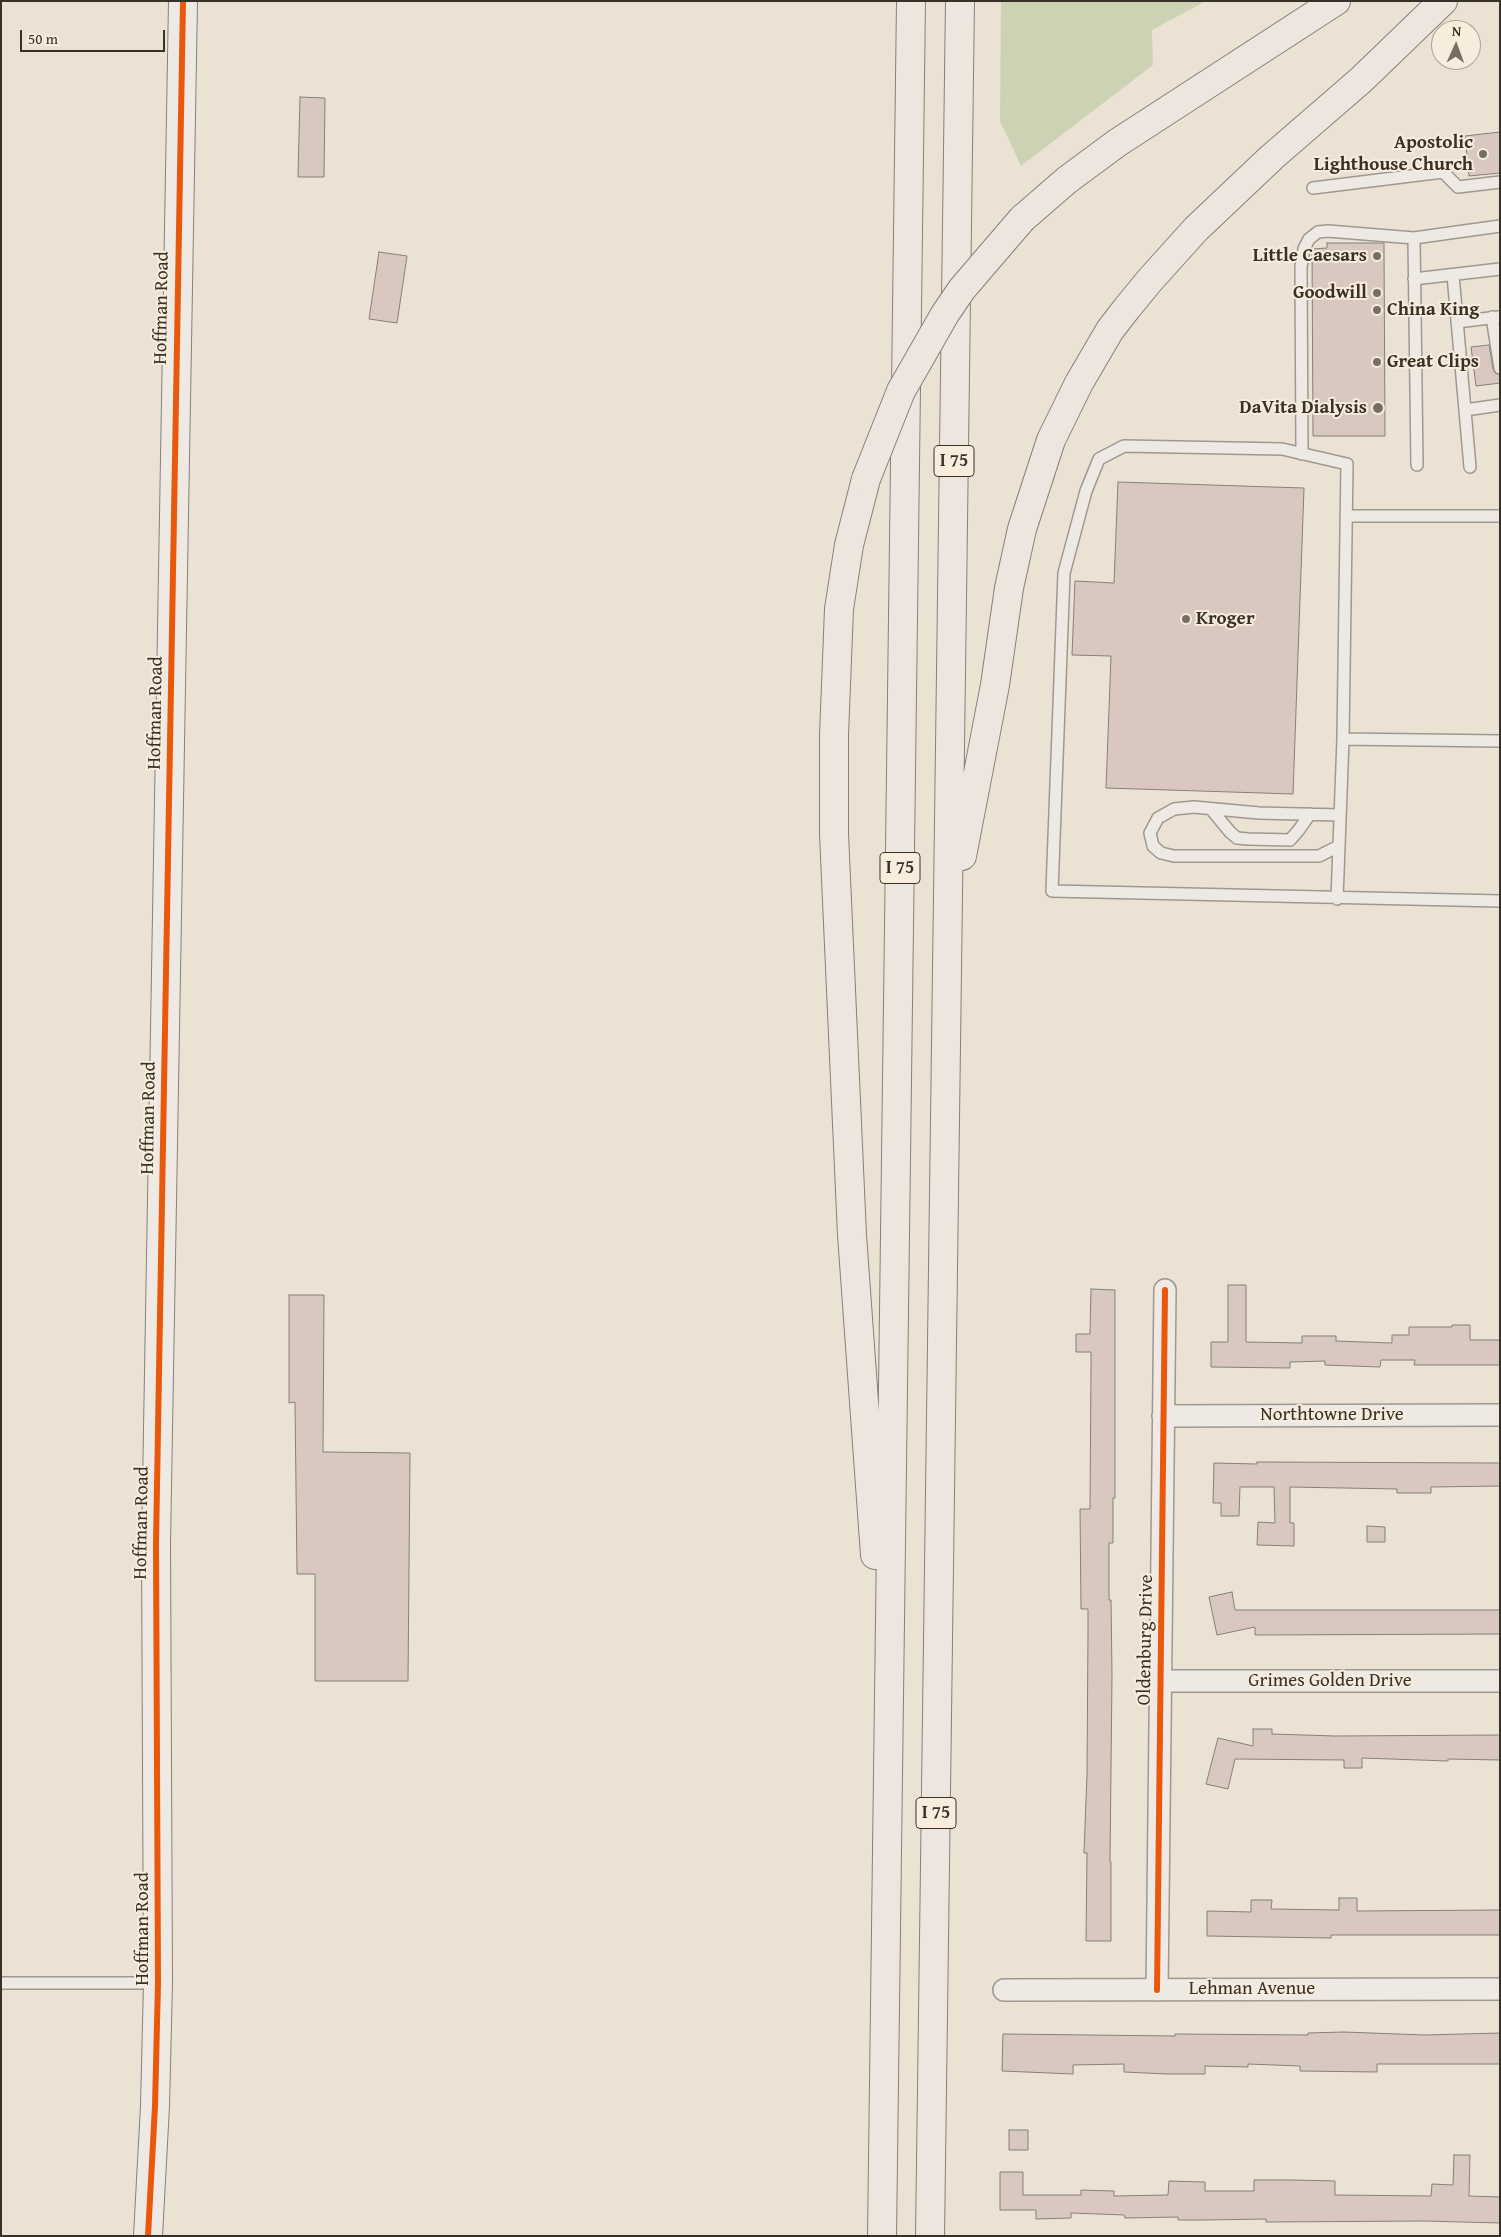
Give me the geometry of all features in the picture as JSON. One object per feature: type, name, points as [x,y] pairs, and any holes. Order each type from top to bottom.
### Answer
[{"type":"highway","name":"I 75","points":[[882,2236],[911,1]]},
{"type":"highway","name":"I 75","points":[[930,2236],[960,1]]},
{"type":"highway","points":[[889,1735],[852,1235],[834,834],[834,735],[839,609],[849,545],[866,478],[898,398],[940,322],[962,288],[1022,219],[1067,180],[1117,143],[1336,1]]},
{"type":"highway","points":[[949,921],[995,685],[1009,588],[1022,529],[1051,440],[1079,383],[1110,330],[1150,280],[1196,229],[1272,157],[1361,80],[1443,1]]},
{"type":"street","name":"Hoffman Road","points":[[148,2236],[155,2106],[158,1983],[156,1543],[183,1]]},
{"type":"street","name":"Oldenburg Drive","points":[[1157,1990],[1165,1290]]},
{"type":"street","name":"Northtowne Drive","points":[[1163,1416],[1500,1415]]},
{"type":"street","name":"Grimes Golden Drive","points":[[1160,1681],[1500,1681]]},
{"type":"street","name":"Lehman Avenue","points":[[1004,1990],[1500,1989]]},
{"type":"lane","points":[[1313,188],[1443,172],[1458,187],[1500,182]]},
{"type":"lane","points":[[1302,454],[1301,267],[1304,249],[1314,236],[1318,232],[1328,231],[1414,238],[1500,226]]},
{"type":"lane","points":[[1414,238],[1416,465]]},
{"type":"lane","points":[[1414,279],[1500,269]]},
{"type":"lane","points":[[1453,274],[1470,466]]},
{"type":"lane","points":[[1457,322],[1496,317],[1500,368]]},
{"type":"lane","points":[[1465,410],[1500,406]]},
{"type":"lane","points":[[1337,899],[1347,464],[1282,449],[1124,446],[1099,459],[1086,491],[1064,573],[1052,891],[1337,899],[1500,901]]},
{"type":"lane","points":[[1346,516],[1500,516]]},
{"type":"lane","points":[[1342,739],[1500,741]]},
{"type":"lane","points":[[1339,846],[1319,856],[1174,856],[1161,853],[1153,846],[1150,833],[1158,818],[1174,809],[1194,807],[1340,815]]},
{"type":"lane","points":[[1211,809],[1237,838],[1248,839],[1290,840],[1310,814]]},
{"type":"lane","points":[[1,1983],[158,1983]]},
{"type":"green space","points":[[1001,1],[1206,1],[1152,30],[1153,65],[1021,166],[1000,121]]},
{"type":"building","points":[[300,97],[325,98],[324,177],[298,177]]},
{"type":"building","name":"Apostolic Lighthouse Church","points":[[1500,132],[1500,173],[1469,176],[1465,136]]},
{"type":"building","points":[[1327,243],[1384,243],[1385,436],[1313,436],[1312,249],[1327,248]]},
{"type":"building","points":[[379,252],[407,256],[397,323],[369,319]]},
{"type":"building","points":[[1489,345],[1493,369],[1495,373],[1500,375],[1500,383],[1476,386],[1471,347]]},
{"type":"building","name":"Kroger","points":[[1118,482],[1304,488],[1293,794],[1106,788],[1111,656],[1072,655],[1075,581],[1114,583]]},
{"type":"building","points":[[1228,1285],[1246,1285],[1246,1342],[1302,1343],[1302,1336],[1336,1336],[1336,1341],[1392,1343],[1392,1335],[1409,1335],[1409,1327],[1470,1325],[1470,1340],[1500,1340],[1500,1365],[1414,1365],[1415,1360],[1381,1360],[1380,1367],[1325,1365],[1325,1361],[1290,1362],[1290,1368],[1211,1367],[1211,1342],[1228,1342]]},
{"type":"building","points":[[1091,1289],[1115,1290],[1115,1498],[1113,1498],[1113,1543],[1109,1543],[1112,1674],[1111,1941],[1086,1941],[1087,1853],[1084,1853],[1087,1774],[1088,1609],[1081,1609],[1080,1509],[1090,1509],[1091,1352],[1076,1352],[1076,1334],[1090,1334]]},
{"type":"building","points":[[289,1295],[324,1295],[323,1452],[410,1453],[408,1681],[315,1681],[315,1574],[297,1574],[295,1402],[289,1403]]},
{"type":"building","points":[[1257,1462],[1500,1463],[1500,1486],[1431,1487],[1431,1493],[1397,1493],[1397,1489],[1290,1487],[1290,1523],[1294,1523],[1294,1546],[1257,1545],[1258,1522],[1275,1523],[1274,1487],[1240,1487],[1239,1516],[1221,1516],[1221,1503],[1213,1503],[1214,1463],[1257,1464]]},
{"type":"building","points":[[1367,1526],[1385,1527],[1385,1542],[1367,1542]]},
{"type":"building","points":[[1232,1592],[1235,1610],[1500,1610],[1500,1634],[1255,1635],[1255,1627],[1217,1635],[1209,1597]]},
{"type":"building","points":[[1253,1729],[1272,1729],[1272,1734],[1335,1736],[1500,1735],[1500,1760],[1448,1759],[1448,1761],[1362,1758],[1362,1768],[1344,1768],[1344,1760],[1235,1759],[1228,1789],[1206,1784],[1218,1738],[1253,1746]]},
{"type":"building","points":[[1339,1898],[1357,1898],[1357,1911],[1500,1910],[1500,1935],[1331,1935],[1331,1938],[1207,1936],[1207,1911],[1251,1912],[1251,1900],[1272,1900],[1271,1909],[1339,1910]]},
{"type":"building","points":[[1344,2032],[1425,2035],[1500,2033],[1500,2064],[1377,2064],[1377,2072],[1300,2071],[1300,2066],[1248,2064],[1248,2067],[1205,2066],[1205,2074],[1124,2072],[1124,2064],[1073,2065],[1073,2074],[1002,2071],[1003,2034],[1175,2036],[1175,2034],[1308,2035],[1308,2033]]},
{"type":"building","points":[[1009,2130],[1028,2130],[1028,2150],[1009,2150]]},
{"type":"building","points":[[1454,2155],[1470,2155],[1469,2196],[1500,2197],[1500,2223],[1424,2221],[1266,2222],[1266,2219],[1178,2220],[1178,2217],[1125,2218],[1124,2215],[1071,2213],[1071,2218],[1036,2219],[1036,2210],[1000,2210],[1000,2172],[1023,2172],[1023,2195],[1081,2195],[1081,2190],[1114,2191],[1114,2196],[1168,2195],[1169,2181],[1205,2182],[1205,2191],[1254,2191],[1254,2180],[1292,2180],[1335,2181],[1335,2195],[1431,2196],[1432,2184],[1453,2185]]},
{"type":"cycle path","points":[[148,2236],[155,2106],[158,1983],[156,1543],[183,1]]},
{"type":"cycle path","points":[[1157,1990],[1165,1290]]},
{"type":"place","name":"Apostolic Lighthouse Church","points":[[1483,154]]},
{"type":"place","name":"Little Caesars","points":[[1377,256]]},
{"type":"place","name":"Goodwill","points":[[1377,293]]},
{"type":"place","name":"China King","points":[[1377,310]]},
{"type":"place","name":"Great Clips","points":[[1377,362]]},
{"type":"place","name":"DaVita Dialysis","points":[[1378,408]]},
{"type":"place","name":"Kroger","points":[[1186,619]]}]
